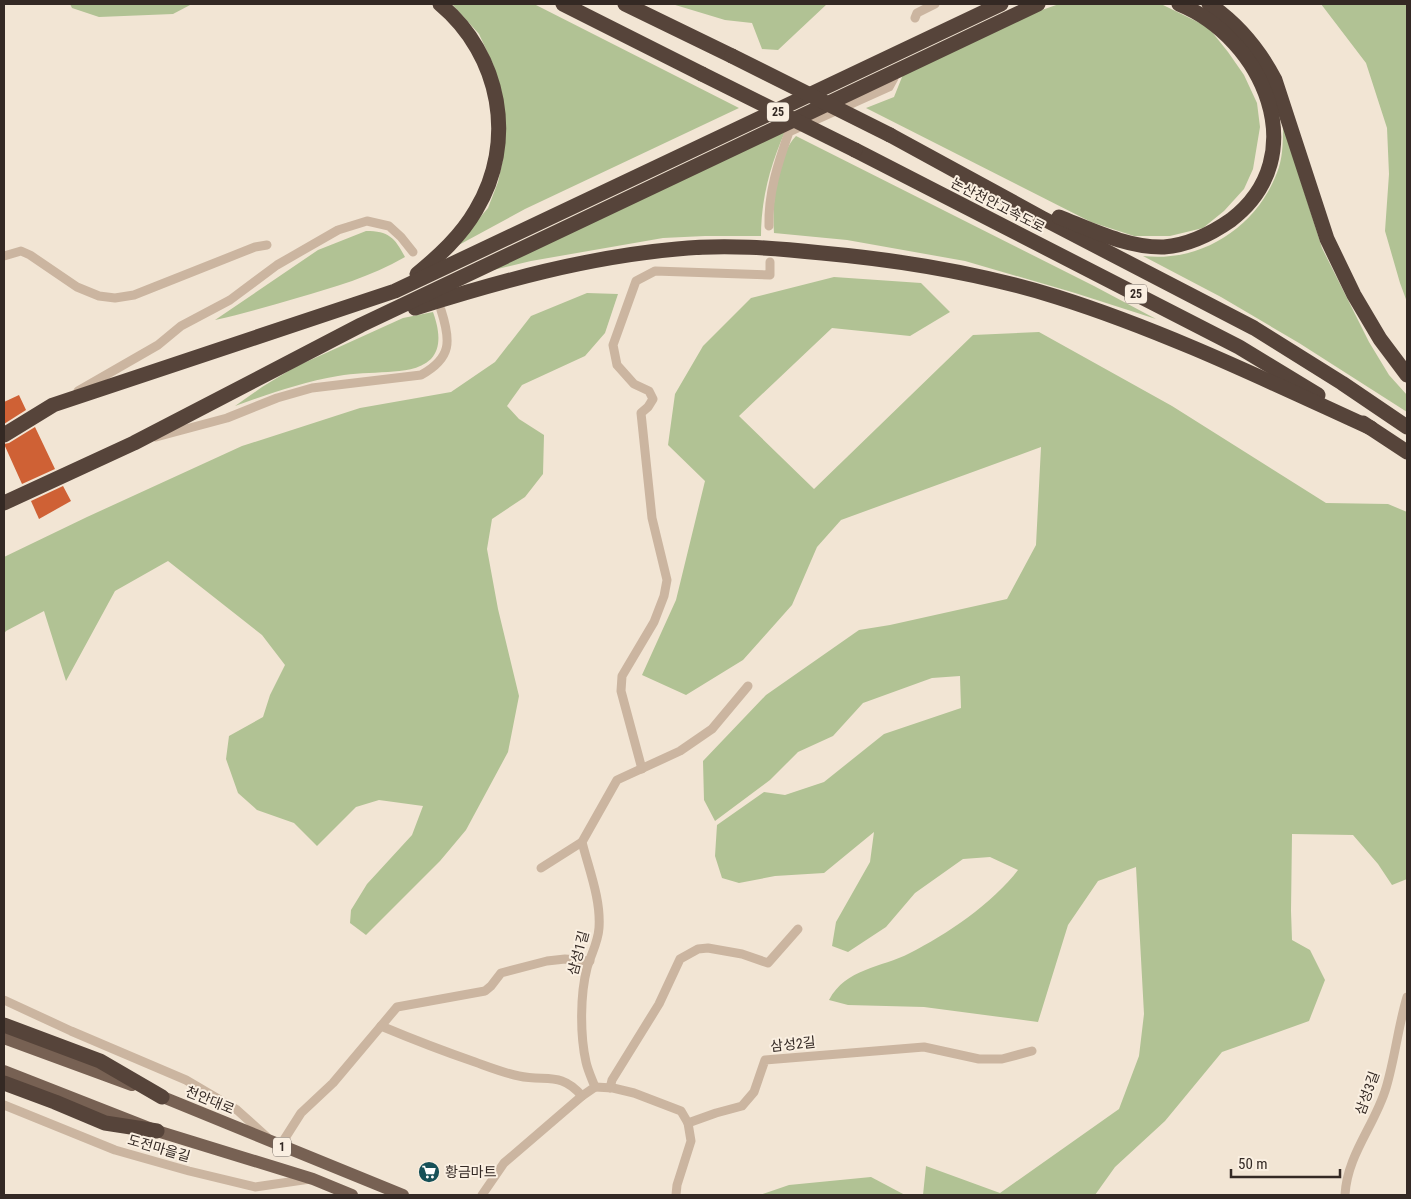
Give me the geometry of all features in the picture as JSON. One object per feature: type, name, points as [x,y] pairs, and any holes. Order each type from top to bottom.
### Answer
[{"type":"highway","points":[[395,291],[430,264],[462,231],[476,211],[495,165],[500,134],[496,96],[485,61],[467,32],[440,4]]},
{"type":"highway","name":"논산천안고속도로","points":[[563,4],[855,150],[1239,347],[1407,452]]},
{"type":"highway","name":"논산천안고속도로","points":[[626,4],[890,135],[1042,218],[1254,328],[1342,383],[1407,427]]},
{"type":"highway","points":[[4,435],[53,405],[395,291],[1001,4]]},
{"type":"highway","points":[[4,503],[134,443],[361,325],[1038,4]]},
{"type":"highway","points":[[980,184],[1017,201],[1101,233],[1137,244],[1152,246],[1178,245],[1190,242],[1216,230],[1237,215],[1257,194],[1269,170],[1274,139],[1270,104],[1264,86],[1252,65],[1228,36],[1211,21],[1191,8],[1179,4]]},
{"type":"highway","points":[[1210,4],[1236,25],[1268,65],[1276,80],[1327,239],[1354,295],[1380,340],[1407,375]]},
{"type":"highway","points":[[361,325],[490,284],[536,272],[634,254],[679,248],[714,247],[759,248],[848,255],[890,260],[948,271],[1055,296],[1156,332],[1371,428]]},
{"type":"highway","points":[[4,1025],[100,1061],[162,1097]]},
{"type":"highway","points":[[4,1083],[105,1123],[156,1131]]},
{"type":"main road","name":"천안대로","points":[[4,1038],[162,1097],[403,1195]]},
{"type":"main road","name":"1","points":[[4,1071],[156,1131],[313,1179],[352,1195]]},
{"type":"lane","points":[[915,18],[917,13],[935,4]]},
{"type":"lane","points":[[769,226],[769,207],[777,168],[789,132],[889,87],[894,78]]},
{"type":"lane","points":[[53,405],[158,346],[181,326],[230,300],[277,265],[338,230],[367,221],[389,226],[413,252]]},
{"type":"lane","points":[[4,256],[21,251],[30,255],[76,287],[99,296],[115,298],[134,296],[255,247],[267,245]]},
{"type":"lane","points":[[642,769],[621,691],[622,676],[654,622],[664,596],[667,580],[652,518],[641,413],[653,399],[649,391],[634,384],[617,365],[613,344],[636,281],[655,271],[770,275],[770,262]]},
{"type":"lane","points":[[134,443],[227,418],[277,398],[312,388],[421,375],[435,367],[444,355],[448,330],[441,310]]},
{"type":"lane","points":[[541,868],[582,842],[617,780],[680,751],[712,729],[748,686]]},
{"type":"lane","name":"삼성1길","points":[[582,842],[598,903],[599,928],[583,992],[583,1034],[586,1062],[595,1087]]},
{"type":"lane","points":[[610,1088],[612,1080],[659,1004],[680,959],[698,948],[708,948],[742,954],[768,963],[798,929]]},
{"type":"lane","points":[[4,1000],[186,1080],[237,1110],[275,1143],[301,1113],[333,1083],[397,1007],[485,991],[501,973],[547,961],[565,959],[590,961]]},
{"type":"lane","name":"삼성3길","points":[[1345,1195],[1350,1165],[1378,1110],[1387,1086],[1407,997]]},
{"type":"lane","points":[[381,1026],[432,1047],[512,1074],[562,1080],[574,1087],[582,1096]]},
{"type":"lane","name":"삼성2길","points":[[688,1122],[742,1106],[754,1092],[765,1060],[887,1049],[924,1048],[979,1059],[1002,1059],[1032,1051]]},
{"type":"lane","points":[[482,1195],[504,1163],[595,1087],[634,1093],[681,1111],[688,1122],[691,1141],[677,1185],[676,1195]]},
{"type":"lane","name":"도전마을길","points":[[4,1105],[116,1150],[189,1171],[255,1186],[313,1179]]},
{"type":"green space","points":[[70,4],[192,4],[173,14],[99,17],[72,8]]},
{"type":"green space","points":[[452,4],[534,4],[739,108],[525,209],[455,247],[488,208],[498,182],[503,159],[502,93],[493,64],[479,34]]},
{"type":"green space","points":[[672,4],[827,4],[778,50],[762,49],[752,23],[725,20]]},
{"type":"green space","points":[[1059,4],[1161,4],[1208,27],[1244,75],[1257,103],[1260,127],[1253,169],[1244,189],[1224,211],[1203,228],[1170,236],[1134,236],[1091,222],[866,108],[894,97],[906,67],[1025,16]]},
{"type":"green space","points":[[1321,4],[1407,4],[1407,302],[1385,231],[1389,174],[1387,128],[1366,63]]},
{"type":"green space","points":[[1283,125],[1322,248],[1369,342],[1389,375],[1407,395],[1407,412],[1299,343],[1221,297],[1143,256],[1165,257],[1187,253],[1207,246],[1226,236],[1243,222],[1258,206],[1270,188],[1279,167],[1282,152]]},
{"type":"green space","points":[[785,132],[767,183],[761,236],[663,238],[531,261],[472,275],[689,170]]},
{"type":"green space","points":[[796,136],[1156,319],[965,261],[847,240],[774,233],[777,182],[784,156]]},
{"type":"green space","points":[[366,231],[386,234],[394,240],[405,257],[366,276],[266,307],[215,320],[318,250]]},
{"type":"green space","points":[[834,277],[921,283],[950,312],[910,336],[832,328],[739,416],[814,489],[973,335],[1039,332],[1172,406],[1326,503],[1388,504],[1407,512],[1407,879],[1392,885],[1378,864],[1353,835],[1292,834],[1292,940],[1310,950],[1325,980],[1309,1021],[1222,1052],[1165,1121],[1115,1167],[1095,1195],[923,1195],[926,1166],[1000,1193],[1119,1109],[1139,1056],[1144,1014],[1136,867],[1098,881],[1068,925],[1038,1022],[924,1007],[848,1005],[829,1000],[836,989],[854,975],[910,953],[953,928],[996,894],[1018,870],[990,857],[963,859],[915,893],[886,927],[848,952],[832,946],[836,922],[870,862],[874,832],[824,873],[775,876],[739,883],[722,878],[715,856],[717,825],[764,792],[785,795],[824,782],[884,734],[961,708],[960,676],[932,678],[863,703],[833,736],[798,752],[770,780],[715,821],[704,800],[703,761],[766,695],[859,630],[1007,599],[1036,545],[1041,447],[841,520],[817,547],[792,605],[743,660],[686,695],[642,675],[676,600],[705,481],[668,445],[675,394],[703,346],[751,298]]},
{"type":"green space","points":[[587,293],[618,294],[605,333],[585,356],[522,385],[507,406],[519,419],[544,435],[543,474],[525,497],[492,519],[487,549],[498,609],[519,696],[508,752],[466,830],[440,861],[366,935],[350,923],[351,910],[367,884],[412,835],[423,806],[379,800],[356,807],[317,846],[294,823],[257,810],[238,793],[226,759],[229,736],[263,717],[270,695],[285,665],[262,635],[168,561],[115,591],[66,681],[44,611],[6,631],[4,634],[4,557],[242,446],[360,408],[451,392],[495,362],[531,316]]},
{"type":"green space","points":[[433,312],[438,330],[437,348],[431,359],[421,366],[394,372],[350,374],[325,379],[286,389],[235,406],[295,367],[403,318]]},
{"type":"green space","points":[[871,1177],[905,1195],[760,1195],[789,1185]]},
{"type":"building","points":[[19,395],[26,410],[4,424],[4,402]]},
{"type":"building","points":[[35,427],[55,469],[22,484],[4,444],[9,443]]},
{"type":"building","points":[[63,486],[71,501],[39,519],[31,501]]},
{"type":"place","name":"황금마트","points":[[429,1172]]}]
